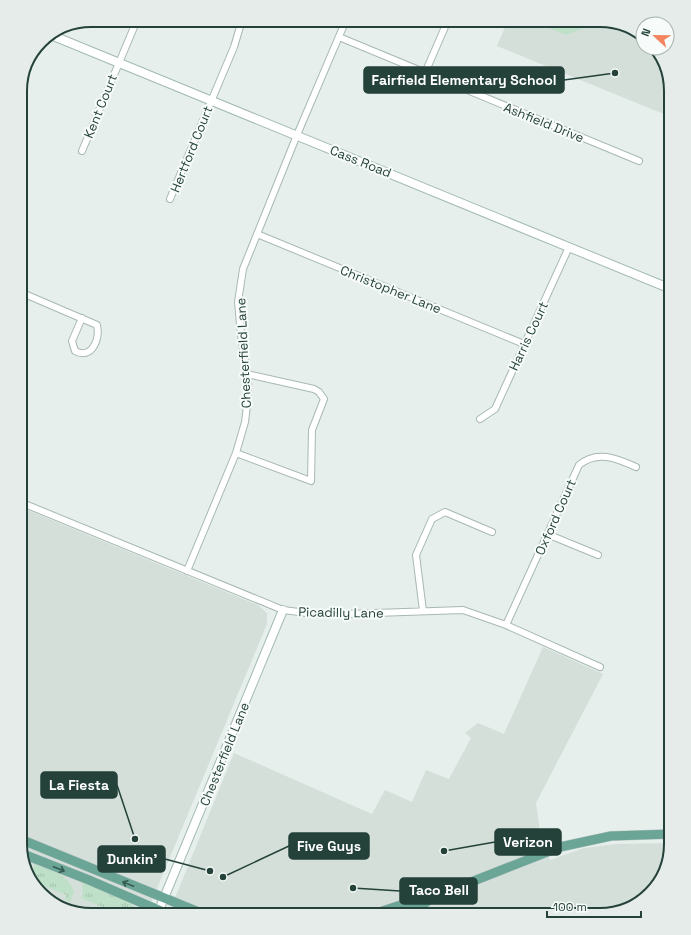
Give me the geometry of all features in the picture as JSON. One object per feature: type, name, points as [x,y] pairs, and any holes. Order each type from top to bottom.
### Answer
[{"type":"main road","points":[[392,908],[433,897],[546,851],[562,846],[611,836],[664,834]]},
{"type":"main road","points":[[27,842],[189,908]]},
{"type":"main road","points":[[29,856],[141,901],[151,908]]},
{"type":"main road","points":[[418,908],[433,897]]},
{"type":"street","name":"Kent Court","points":[[82,151],[133,27]]},
{"type":"street","name":"Hertford Court","points":[[170,199],[237,38],[240,27]]},
{"type":"street","name":"Chesterfield Lane","points":[[187,571],[242,437],[247,411],[247,374],[238,302],[243,269],[297,135],[343,27]]},
{"type":"street","points":[[425,73],[445,27]]},
{"type":"street","name":"Cass Road","points":[[57,37],[119,61],[664,286]]},
{"type":"street","name":"Ashfield Drive","points":[[339,37],[639,161]]},
{"type":"street","name":"Christopher Lane","points":[[257,234],[524,344]]},
{"type":"street","name":"Harris Court","points":[[480,419],[495,408],[569,247]]},
{"type":"street","points":[[27,295],[82,318],[97,325],[99,333],[94,346],[89,352],[81,354],[75,351],[72,341],[82,318]]},
{"type":"street","points":[[236,453],[311,481],[312,430],[324,399],[319,392],[280,380],[247,374]]},
{"type":"street","name":"Oxford Court","points":[[506,625],[576,470],[585,460],[601,456],[636,467]]},
{"type":"street","name":"Picadilly Lane","points":[[27,505],[283,610],[315,614],[463,610],[506,625],[600,667]]},
{"type":"street","points":[[423,611],[416,554],[432,518],[445,512],[492,532]]},
{"type":"street","points":[[547,534],[598,555]]},
{"type":"street","name":"Chesterfield Lane","points":[[160,908],[283,610]]},
{"type":"shaded area","points":[[505,27],[604,27],[621,30],[632,36],[635,38],[635,56],[654,56],[661,70],[664,91],[664,114],[497,46]]},
{"type":"shaded area","points":[[27,510],[258,605],[267,613],[267,624],[149,908],[91,908],[74,906],[52,895],[38,880],[30,865],[27,844]]},
{"type":"shaded area","points":[[543,647],[603,674],[536,803],[541,838],[550,860],[584,848],[616,844],[664,843],[662,861],[659,869],[651,883],[636,897],[621,905],[600,908],[171,908],[234,753],[372,814],[385,790],[412,802],[426,770],[449,779],[471,738],[465,733],[478,723],[504,734]]},
{"type":"green space","points":[[546,27],[586,27],[566,35]]},
{"type":"green space","points":[[34,863],[63,876],[74,892],[70,902],[65,900],[66,895],[43,885],[38,880],[33,871]]},
{"type":"green space","points":[[82,882],[131,903],[135,908],[105,908],[81,898],[83,894]]},
{"type":"place","name":"Fairfield Elementary School","points":[[615,73]]},
{"type":"place","name":"La Fiesta","points":[[135,839]]},
{"type":"place","name":"Verizon","points":[[444,851]]},
{"type":"place","name":"Dunkin'","points":[[210,871]]},
{"type":"place","name":"Five Guys","points":[[223,877]]},
{"type":"place","name":"Taco Bell","points":[[353,888]]}]
